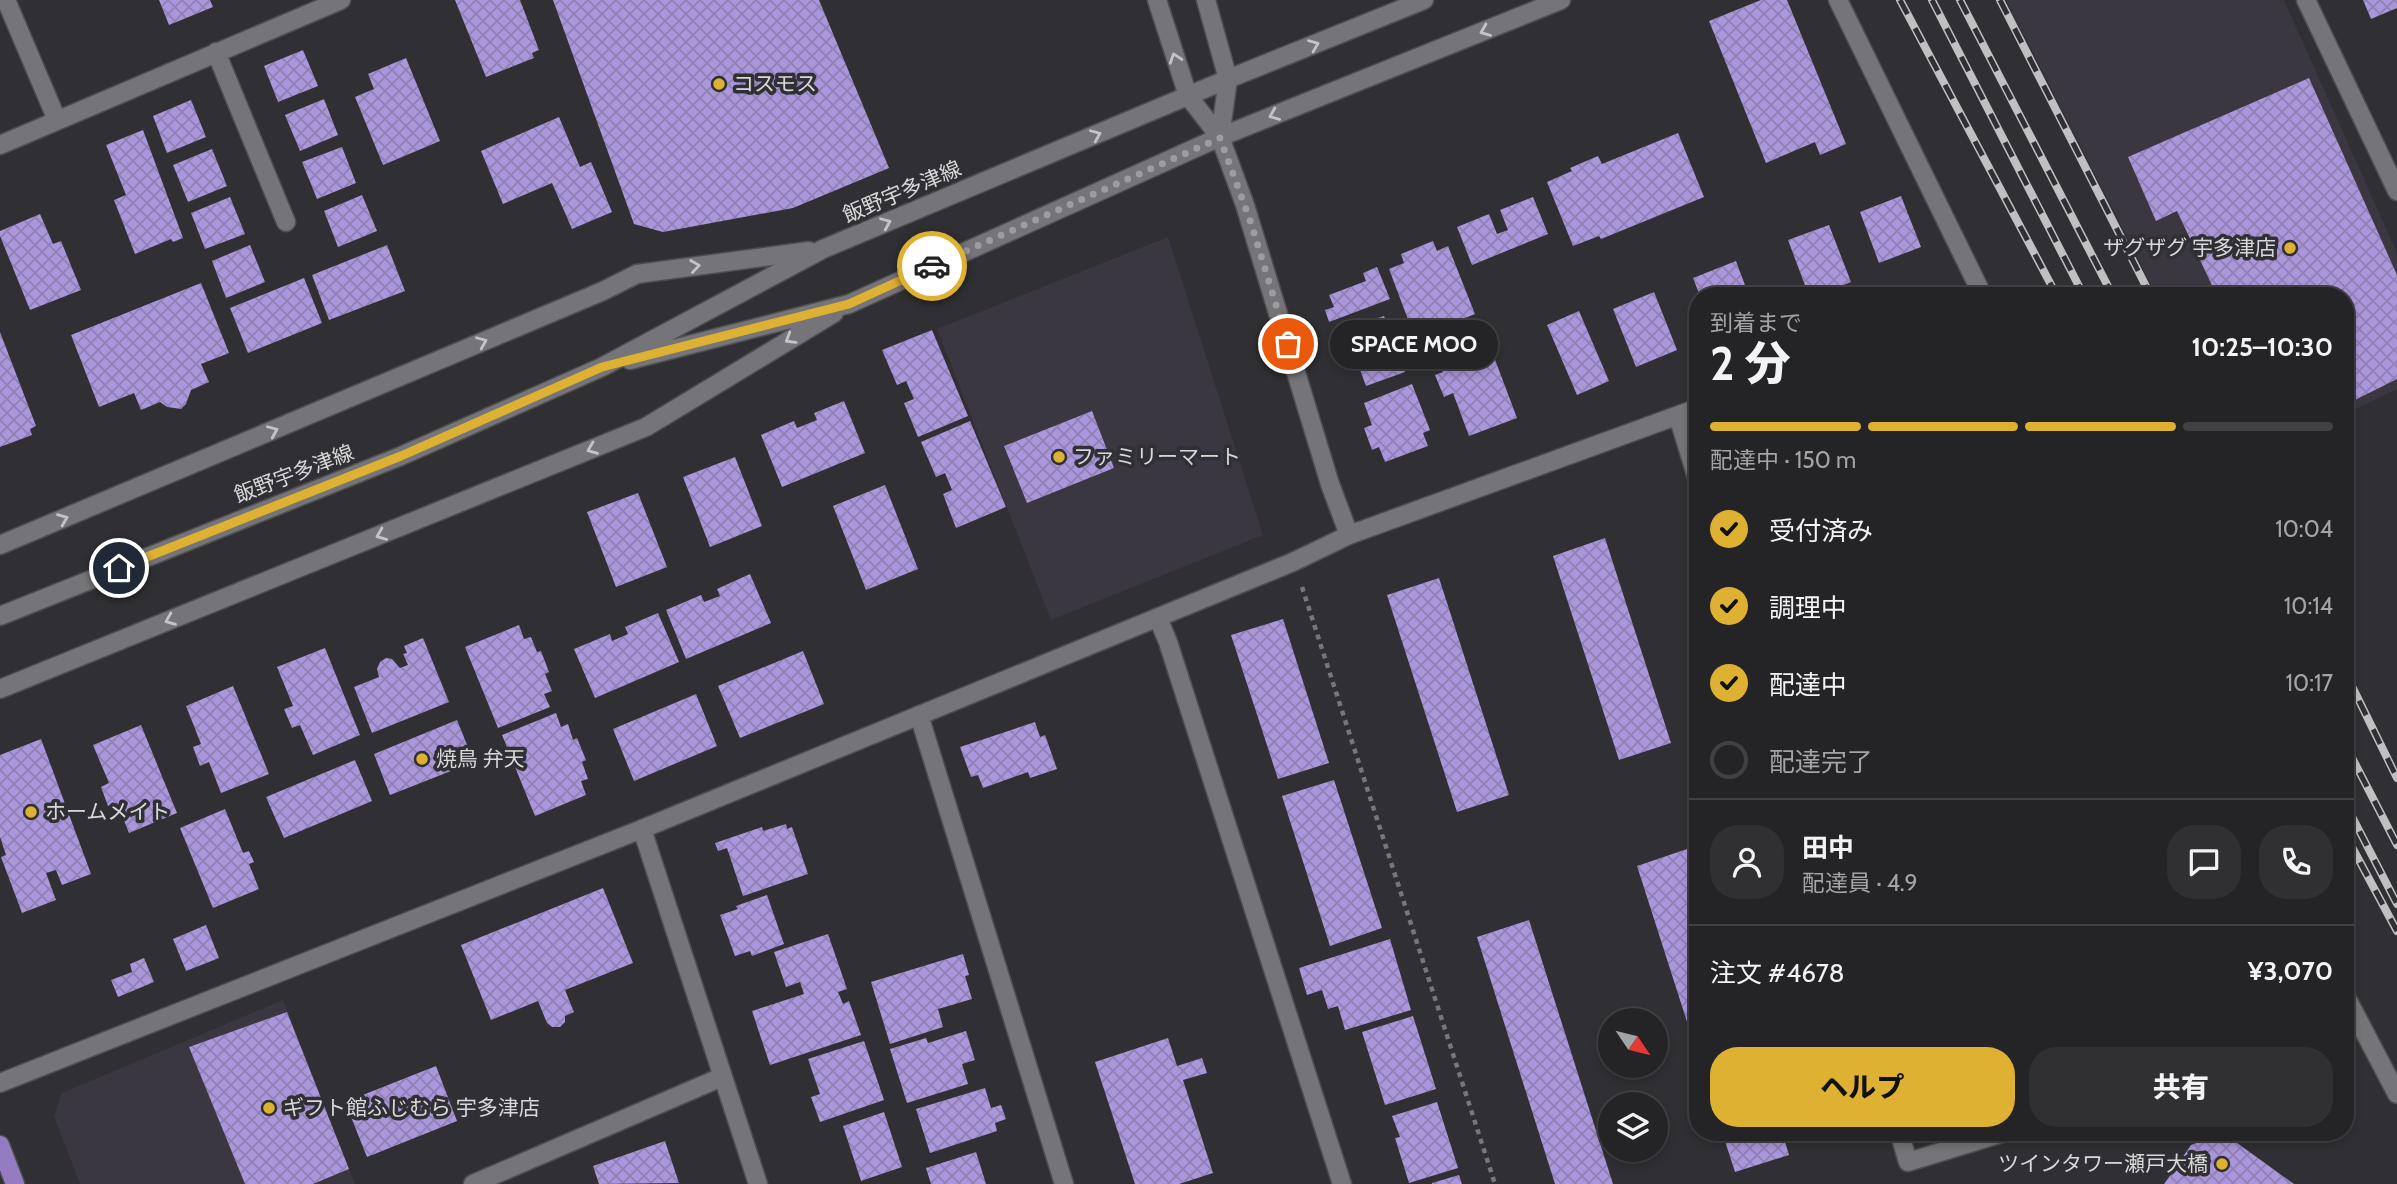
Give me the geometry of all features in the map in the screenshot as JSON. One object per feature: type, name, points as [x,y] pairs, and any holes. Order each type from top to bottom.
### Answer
[{"type":"main road","points":[[0,1145],[15,1184]]},
{"type":"street","points":[[6,0],[57,120]]},
{"type":"street","points":[[0,145],[341,0]]},
{"type":"street","points":[[1157,0],[1188,96],[1220,138],[1251,223],[1329,484],[1349,535]]},
{"type":"street","points":[[1206,0],[1228,79],[1220,138]]},
{"type":"street","name":"飯野宇多津線","points":[[0,616],[401,456],[602,367],[823,249],[1424,0]]},
{"type":"street","name":"飯野宇多津線","points":[[602,367],[849,304],[1220,138],[1561,0]]},
{"type":"street","points":[[1838,0],[1973,287]]},
{"type":"street","points":[[2306,0],[2397,191]]},
{"type":"street","points":[[216,52],[286,222]]},
{"type":"street","points":[[0,545],[603,291],[637,274],[823,249]]},
{"type":"street","points":[[0,689],[646,427],[849,304]]},
{"type":"street","points":[[0,1083],[642,829],[1293,562],[1349,535],[1689,412]]},
{"type":"street","points":[[1678,416],[1689,452]]},
{"type":"street","points":[[1157,618],[1173,655],[1342,1184]]},
{"type":"street","points":[[919,715],[1063,1184]]},
{"type":"street","points":[[642,829],[758,1184]]},
{"type":"street","points":[[2354,1030],[2397,1094]]},
{"type":"street","points":[[473,1184],[722,1077]]},
{"type":"street","points":[[1902,1141],[1908,1162],[1977,1141]]},
{"type":"path","points":[[1308,603],[1495,1184]]},
{"type":"shaded area","points":[[2006,0],[2284,0],[2397,253],[2397,389],[2354,410],[2354,287],[2152,287]]},
{"type":"shaded area","points":[[1168,237],[1263,535],[1051,620],[937,329]]},
{"type":"shaded area","points":[[283,1000],[355,1184],[80,1184],[54,1116],[62,1093]]},
{"type":"building","points":[[159,0],[210,0],[213,7],[169,25]]},
{"type":"building","points":[[455,0],[520,0],[539,50],[532,53],[534,58],[486,77]]},
{"type":"building","name":"コスモス","points":[[553,0],[819,0],[889,168],[793,208],[663,232],[634,224]]},
{"type":"building","points":[[1761,0],[1787,0],[1846,144],[1820,155],[1815,142],[1766,163],[1709,21]]},
{"type":"building","points":[[2363,0],[2397,0],[2397,8],[2371,19]]},
{"type":"building","points":[[303,50],[318,86],[278,102],[264,66]]},
{"type":"building","points":[[406,58],[440,141],[383,165],[355,97],[374,89],[368,74]]},
{"type":"building","name":"ザグザグ 宇多津店","points":[[2309,78],[2397,275],[2397,379],[2354,400],[2354,287],[2213,287],[2177,211],[2156,221],[2128,157]]},
{"type":"building","points":[[324,99],[338,135],[300,151],[285,115]]},
{"type":"building","points":[[191,100],[206,137],[167,153],[153,116]]},
{"type":"building","points":[[559,117],[580,167],[591,162],[612,212],[572,229],[552,183],[503,204],[481,151]]},
{"type":"building","points":[[143,130],[183,238],[173,242],[171,239],[135,254],[114,200],[126,195],[106,145]]},
{"type":"building","points":[[1678,133],[1704,197],[1601,239],[1599,236],[1573,246],[1547,182],[1598,156],[1602,164]]},
{"type":"building","points":[[342,147],[356,183],[317,199],[302,162]]},
{"type":"building","points":[[212,149],[227,186],[188,202],[173,165]]},
{"type":"building","points":[[362,195],[377,231],[338,247],[324,211]]},
{"type":"building","points":[[1901,196],[1921,247],[1879,263],[1860,212]]},
{"type":"building","points":[[230,197],[245,234],[205,249],[191,213]]},
{"type":"building","points":[[1533,197],[1548,234],[1472,265],[1457,227],[1489,214],[1497,234],[1508,230],[1500,210]]},
{"type":"building","points":[[40,214],[53,244],[61,241],[81,290],[30,310],[0,231]]},
{"type":"building","points":[[1829,225],[1851,282],[1838,287],[1806,287],[1788,240]]},
{"type":"building","points":[[1433,241],[1437,251],[1448,246],[1475,314],[1415,338],[1389,269],[1404,263],[1401,254]]},
{"type":"building","points":[[250,245],[265,282],[226,298],[212,261]]},
{"type":"building","points":[[387,245],[405,291],[329,320],[312,275]]},
{"type":"building","points":[[1736,261],[1746,287],[1696,287],[1693,278]]},
{"type":"building","points":[[1377,267],[1390,299],[1329,322],[1325,310],[1334,307],[1329,295],[1366,281],[1363,273]]},
{"type":"building","points":[[304,278],[322,323],[248,353],[230,308]]},
{"type":"building","points":[[201,283],[229,353],[201,364],[209,382],[191,390],[181,409],[167,407],[160,402],[141,410],[134,393],[99,407],[71,335]]},
{"type":"building","points":[[1654,292],[1677,350],[1636,367],[1613,309]]},
{"type":"building","points":[[1579,311],[1609,381],[1577,395],[1547,325]]},
{"type":"building","points":[[1384,316],[1405,372],[1366,386],[1348,337],[1366,331],[1363,323]]},
{"type":"building","points":[[1482,325],[1517,418],[1469,436],[1453,393],[1444,397],[1435,375],[1443,372],[1433,344]]},
{"type":"building","points":[[932,330],[968,416],[918,437],[904,403],[914,399],[906,381],[897,385],[882,350]]},
{"type":"building","points":[[0,332],[36,426],[30,429],[32,435],[0,447]]},
{"type":"building","points":[[1412,384],[1430,430],[1423,433],[1428,446],[1385,462],[1379,447],[1372,450],[1364,428],[1372,425],[1364,403]]},
{"type":"building","points":[[844,401],[865,453],[782,487],[761,435],[794,421],[797,428],[817,420],[814,413]]},
{"type":"building","name":"ファミリーマート","points":[[1092,411],[1114,468],[1027,503],[1004,446]]},
{"type":"building","points":[[970,421],[1006,507],[956,528],[943,494],[952,490],[945,473],[936,477],[921,442]]},
{"type":"building","points":[[735,457],[762,526],[710,547],[683,477]]},
{"type":"building","points":[[885,485],[918,569],[866,590],[833,506]]},
{"type":"building","points":[[638,493],[667,567],[616,587],[587,512]]},
{"type":"building","points":[[1605,538],[1671,743],[1619,760],[1553,556]]},
{"type":"building","points":[[750,574],[771,623],[686,659],[666,610],[701,595],[704,602],[720,596],[717,589]]},
{"type":"building","points":[[1439,578],[1509,795],[1457,812],[1387,595]]},
{"type":"building","points":[[658,613],[679,662],[595,698],[574,649],[610,634],[612,641],[628,634],[625,627]]},
{"type":"building","points":[[1283,619],[1329,763],[1278,779],[1231,635]]},
{"type":"building","points":[[519,625],[524,639],[531,637],[537,652],[541,651],[549,672],[545,674],[552,691],[544,694],[550,707],[498,728],[465,647]]},
{"type":"building","points":[[423,638],[449,702],[372,733],[354,687],[379,677],[377,669],[380,662],[386,658],[392,659],[400,668],[408,665],[403,654],[407,653],[404,646]]},
{"type":"building","points":[[325,648],[360,735],[313,755],[300,725],[292,728],[284,709],[293,706],[277,667]]},
{"type":"building","points":[[803,651],[824,704],[740,738],[718,686]]},
{"type":"building","points":[[233,686],[269,774],[221,793],[209,762],[200,766],[193,747],[201,744],[186,706]]},
{"type":"building","points":[[696,694],[717,746],[634,781],[613,729]]},
{"type":"building","points":[[556,713],[561,727],[568,724],[573,740],[577,738],[586,760],[582,762],[588,779],[581,781],[586,795],[535,816],[502,735]]},
{"type":"building","points":[[457,720],[474,762],[390,795],[374,754]]},
{"type":"building","points":[[1035,722],[1040,737],[1045,735],[1057,769],[1030,778],[1028,772],[983,788],[978,775],[971,777],[960,747]]},
{"type":"building","points":[[141,725],[177,813],[129,833],[117,803],[108,806],[101,787],[109,783],[93,745]]},
{"type":"building","points":[[41,739],[91,874],[62,885],[56,870],[46,873],[56,900],[22,913],[1,857],[6,855],[0,837],[0,755]]},
{"type":"building","points":[[355,760],[372,801],[284,838],[266,797]]},
{"type":"building","points":[[1334,780],[1382,928],[1330,946],[1282,796]]},
{"type":"building","points":[[225,809],[243,853],[249,851],[254,862],[249,864],[259,889],[213,908],[180,828]]},
{"type":"building","points":[[786,824],[787,829],[792,827],[808,874],[743,896],[727,848],[718,851],[715,843],[762,827],[763,831]]},
{"type":"building","points":[[1689,848],[1689,1028],[1637,866]]},
{"type":"building","points":[[603,888],[633,963],[565,990],[574,1012],[565,1016],[565,1022],[560,1027],[552,1027],[547,1023],[538,1001],[491,1020],[461,945]]},
{"type":"building","points":[[767,895],[784,944],[752,956],[750,951],[735,956],[720,915]]},
{"type":"building","points":[[1529,920],[1598,1137],[1598,1162],[1606,1162],[1613,1184],[1555,1184],[1477,937]]},
{"type":"building","points":[[206,925],[219,958],[186,971],[173,939]]},
{"type":"building","points":[[828,934],[847,989],[838,992],[843,1004],[849,1001],[861,1035],[770,1065],[752,1011],[804,994],[800,982],[786,987],[774,952]]},
{"type":"building","points":[[1390,939],[1411,1010],[1345,1030],[1338,1006],[1328,1009],[1322,990],[1307,995],[1299,968]]},
{"type":"building","points":[[963,954],[969,975],[965,976],[972,999],[938,1009],[943,1027],[890,1044],[871,982]]},
{"type":"building","points":[[144,958],[154,982],[118,997],[111,980],[132,972],[130,964]]},
{"type":"building","name":"ギフト館ふじむら 宇多津店","points":[[287,1012],[349,1169],[313,1184],[245,1184],[189,1047]]},
{"type":"building","points":[[1413,1016],[1436,1089],[1385,1105],[1362,1032]]},
{"type":"building","points":[[966,1031],[975,1060],[962,1064],[968,1084],[907,1103],[890,1049],[926,1038],[928,1043]]},
{"type":"building","points":[[1168,1038],[1177,1066],[1202,1058],[1207,1073],[1183,1080],[1213,1173],[1179,1184],[1135,1184],[1095,1062]]},
{"type":"building","points":[[864,1041],[884,1100],[820,1122],[811,1097],[820,1094],[808,1059]]},
{"type":"building","points":[[436,1066],[457,1121],[367,1157],[345,1102]]},
{"type":"building","points":[[985,1088],[991,1108],[1001,1105],[1006,1119],[995,1123],[997,1131],[930,1153],[916,1109]]},
{"type":"building","points":[[1437,1102],[1458,1168],[1409,1183],[1395,1138],[1400,1137],[1392,1116]]},
{"type":"building","points":[[884,1112],[902,1167],[861,1181],[843,1126]]},
{"type":"building","points":[[665,1141],[679,1183],[599,1184],[593,1166]]},
{"type":"building","points":[[1725,1141],[1785,1141],[1789,1155],[1735,1172]]},
{"type":"building","name":"ツインタワー瀬戸大橋","points":[[2202,1141],[2237,1143],[2294,1184],[2164,1184],[2191,1145]]},
{"type":"building","points":[[976,1152],[986,1184],[931,1184],[926,1168]]},
{"type":"building","points":[[1459,1175],[1462,1184],[1432,1184],[1432,1183]]},
{"type":"railway","points":[[1900,0],[2052,287]]},
{"type":"railway","points":[[1932,0],[2079,287]]},
{"type":"railway","points":[[1960,0],[2108,287]]},
{"type":"railway","points":[[2000,0],[2146,287]]},
{"type":"railway","points":[[2354,690],[2397,778]]},
{"type":"railway","points":[[2354,761],[2397,845]]},
{"type":"railway","points":[[2354,820],[2397,904]]},
{"type":"railway","points":[[2354,851],[2397,931]]},
{"type":"way so far","points":[[932,266],[1220,138],[1251,223],[1288,344]]},
{"type":"place","name":"コスモス","points":[[719,84]]},
{"type":"place","name":"ザグザグ 宇多津店","points":[[2290,248]]},
{"type":"place","name":"SPACE MOO","points":[[1288,344]]},
{"type":"place","name":"ファミリーマート","points":[[1059,457]]},
{"type":"place","name":"焼鳥 弁天","points":[[422,759]]},
{"type":"place","name":"ホームメイト","points":[[31,812]]},
{"type":"place","name":"ギフト館ふじむら 宇多津店","points":[[269,1108]]},
{"type":"place","name":"ツインタワー瀬戸大橋","points":[[2222,1164]]},
{"type":"route","points":[[119,568],[401,456],[602,367],[849,304],[932,266]]}]
